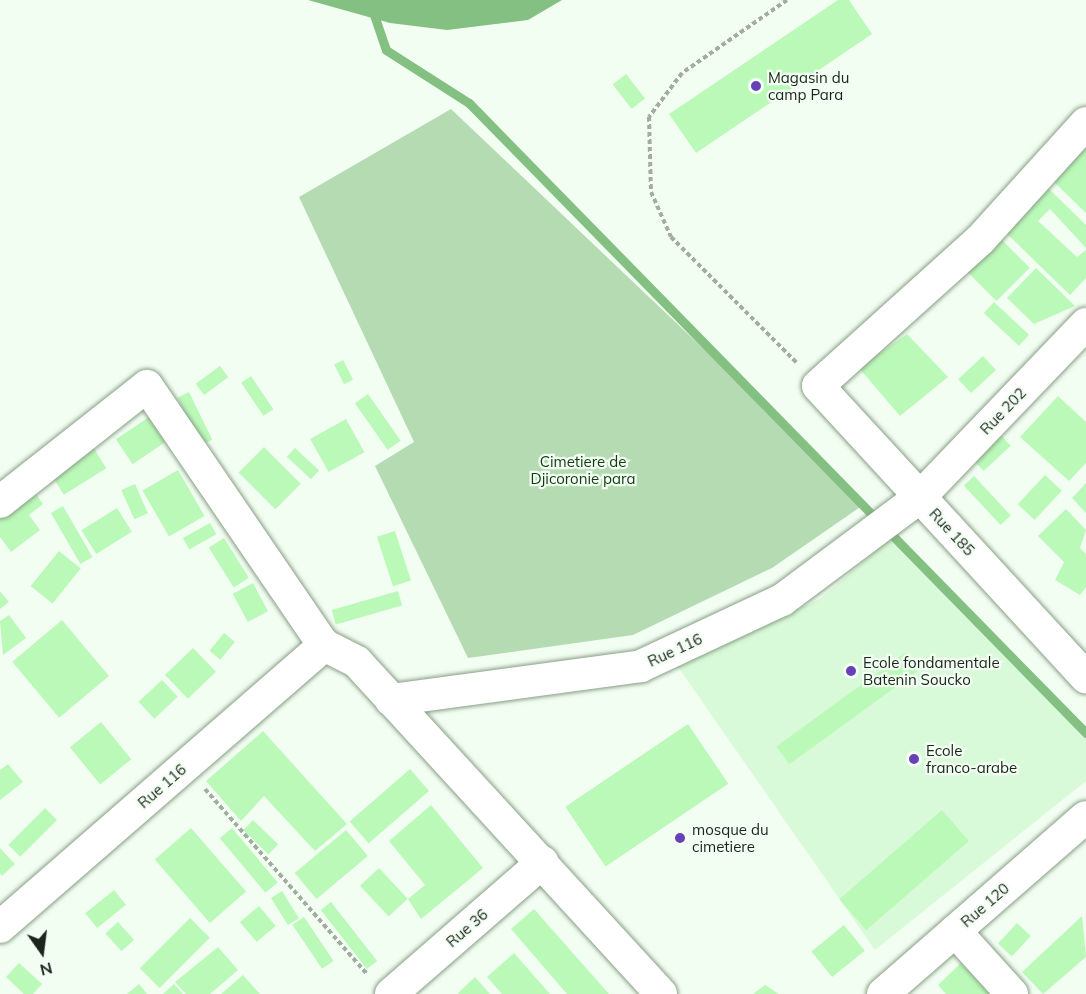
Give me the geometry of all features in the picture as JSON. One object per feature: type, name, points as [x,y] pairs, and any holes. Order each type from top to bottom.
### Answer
[{"type":"street","points":[[818,386],[981,239],[1086,123]]},
{"type":"street","name":"Rue 202","points":[[920,497],[1086,324]]},
{"type":"street","points":[[4,496],[147,386],[324,645],[357,662],[543,862],[661,994]]},
{"type":"street","name":"Rue 185","points":[[818,386],[920,497],[1079,656]]},
{"type":"street","name":"Rue 116","points":[[391,700],[641,666],[782,600],[920,497]]},
{"type":"street","name":"Rue 116","points":[[0,927],[324,645]]},
{"type":"street","name":"Rue 120","points":[[883,994],[1086,817]]},
{"type":"street","name":"Rue 36","points":[[384,990],[543,862]]},
{"type":"street","points":[[955,931],[1012,994]]},
{"type":"path","points":[[787,0],[682,73],[649,117],[651,192],[671,237],[754,315],[818,386]]},
{"type":"path","points":[[185,766],[384,990]]},
{"type":"shaded area","points":[[308,0],[562,0],[528,20],[447,30],[390,23]]},
{"type":"shaded area","name":"Ecole franco-arabe","points":[[892,537],[1086,738],[1086,781],[875,950],[678,667],[821,598]]},
{"type":"green space","name":"Cimetiere de Djicoronie para","points":[[451,109],[866,503],[772,568],[633,635],[468,658],[375,466],[414,442],[299,197]]},
{"type":"building","points":[[838,0],[849,0],[872,34],[696,153],[669,114]]},
{"type":"building","points":[[626,74],[645,98],[632,109],[613,84]]},
{"type":"building","points":[[1086,147],[1086,213],[1052,180]]},
{"type":"building","points":[[1046,186],[1086,225],[1086,248],[1050,209],[1038,221],[1077,257],[1086,250],[1086,278],[1070,295],[1003,230]]},
{"type":"building","points":[[1000,238],[1030,268],[996,301],[967,271]]},
{"type":"building","points":[[1036,268],[1075,306],[1034,324],[1007,298]]},
{"type":"building","points":[[994,302],[1029,335],[1019,346],[984,313]]},
{"type":"building","points":[[907,334],[948,377],[900,416],[859,368]]},
{"type":"building","points":[[983,356],[996,370],[971,393],[958,379]]},
{"type":"building","points":[[343,360],[353,380],[344,384],[334,365]]},
{"type":"building","points":[[220,366],[228,377],[204,395],[196,384]]},
{"type":"building","points":[[251,376],[273,409],[263,416],[241,383]]},
{"type":"building","points":[[189,392],[212,440],[201,445],[177,398]]},
{"type":"building","points":[[368,394],[401,441],[388,450],[355,403]]},
{"type":"building","points":[[1058,396],[1086,422],[1086,463],[1069,481],[1020,437]]},
{"type":"building","points":[[149,417],[166,442],[133,464],[116,439]]},
{"type":"building","points":[[346,419],[364,452],[329,472],[310,439]]},
{"type":"building","points":[[995,429],[1011,446],[984,471],[968,454]]},
{"type":"building","points":[[93,447],[106,468],[64,495],[51,473]]},
{"type":"building","points":[[264,447],[301,484],[275,509],[239,472]]},
{"type":"building","points":[[295,448],[319,471],[311,479],[287,457]]},
{"type":"building","points":[[178,470],[204,516],[169,536],[142,490]]},
{"type":"building","points":[[1045,475],[1062,491],[1035,520],[1018,504]]},
{"type":"building","points":[[974,476],[1011,515],[1001,525],[964,486]]},
{"type":"building","points":[[1086,483],[1086,513],[1072,498]]},
{"type":"building","points":[[135,484],[148,513],[134,519],[121,490]]},
{"type":"building","points":[[30,486],[43,504],[29,515],[40,530],[11,552],[0,537],[0,508]]},
{"type":"building","points":[[63,506],[92,557],[80,564],[51,513]]},
{"type":"building","points":[[117,508],[132,532],[96,554],[81,530]]},
{"type":"building","points":[[1066,509],[1086,530],[1080,548],[1086,554],[1086,587],[1080,595],[1055,580],[1064,562],[1038,536]]},
{"type":"building","points":[[210,523],[216,534],[189,549],[183,538]]},
{"type":"building","points":[[395,531],[411,580],[393,586],[377,537]]},
{"type":"building","points":[[224,538],[249,578],[234,587],[209,548]]},
{"type":"building","points":[[59,551],[81,569],[52,604],[31,586]]},
{"type":"building","points":[[253,583],[268,611],[248,622],[233,594]]},
{"type":"building","points":[[0,591],[9,602],[0,609]]},
{"type":"building","points":[[398,591],[402,605],[336,624],[332,610]]},
{"type":"building","points":[[9,615],[26,638],[3,655],[0,621]]},
{"type":"building","points":[[62,620],[109,676],[59,718],[12,662]]},
{"type":"building","points":[[224,633],[235,642],[220,660],[210,651]]},
{"type":"building","points":[[193,648],[216,672],[188,699],[165,675]]},
{"type":"building","points":[[905,653],[918,671],[789,764],[776,746]]},
{"type":"building","points":[[162,680],[178,697],[154,719],[139,702]]},
{"type":"building","points":[[101,722],[131,759],[100,784],[70,747]]},
{"type":"building","points":[[688,724],[728,784],[606,866],[565,807]]},
{"type":"building","points":[[263,731],[347,824],[315,851],[264,796],[241,821],[206,781]]},
{"type":"building","points":[[8,764],[23,782],[0,800],[0,770]]},
{"type":"building","points":[[410,769],[429,791],[369,843],[350,821]]},
{"type":"building","points":[[431,805],[483,868],[421,919],[408,899],[425,885],[389,841]]},
{"type":"building","points":[[45,808],[57,820],[20,857],[8,845]]},
{"type":"building","points":[[942,810],[969,841],[866,930],[839,899]]},
{"type":"building","points":[[253,820],[278,844],[268,854],[243,830]]},
{"type":"building","points":[[191,828],[246,891],[210,923],[155,859]]},
{"type":"building","points":[[232,828],[278,882],[265,893],[220,838]]},
{"type":"building","points":[[346,830],[368,856],[317,899],[295,873]]},
{"type":"building","points":[[0,848],[15,864],[2,876],[0,873]]},
{"type":"building","points":[[379,868],[408,899],[389,916],[360,886]]},
{"type":"building","points":[[114,890],[126,905],[97,928],[85,913]]},
{"type":"building","points":[[282,891],[299,918],[288,925],[271,898]]},
{"type":"building","points":[[331,902],[377,961],[367,969],[321,910]]},
{"type":"building","points":[[259,906],[276,926],[257,942],[240,922]]},
{"type":"building","points":[[534,909],[609,994],[567,994],[511,929]]},
{"type":"building","points":[[1082,916],[1086,957],[1043,994],[1022,972]]},
{"type":"building","points":[[304,917],[334,961],[322,969],[292,925]]},
{"type":"building","points":[[190,918],[210,938],[160,988],[140,968]]},
{"type":"building","points":[[118,922],[134,940],[121,951],[105,933]]},
{"type":"building","points":[[1017,923],[1031,936],[1012,956],[998,943]]},
{"type":"building","points":[[844,925],[865,951],[832,977],[811,951]]},
{"type":"building","points":[[218,947],[238,970],[210,994],[186,994],[175,982]]},
{"type":"building","points":[[514,953],[550,994],[502,994],[487,977]]},
{"type":"building","points":[[19,963],[42,984],[33,994],[24,994],[6,977]]},
{"type":"building","points":[[961,963],[990,994],[946,994],[938,985]]},
{"type":"building","points":[[243,975],[260,994],[221,994]]},
{"type":"building","points":[[475,977],[490,994],[458,993]]},
{"type":"building","points":[[139,984],[147,994],[127,994]]},
{"type":"building","points":[[174,984],[183,994],[163,994]]},
{"type":"building","points":[[765,985],[779,994],[753,994]]},
{"type":"waterway","points":[[372,9],[386,50],[469,103],[1086,733]]},
{"type":"place","name":"Magasin du camp Para","points":[[756,86]]},
{"type":"place","name":"Ecole fondamentale Batenin Soucko","points":[[851,671]]},
{"type":"place","name":"Ecole franco-arabe","points":[[914,759]]},
{"type":"place","name":"mosque du cimetiere","points":[[680,838]]}]
